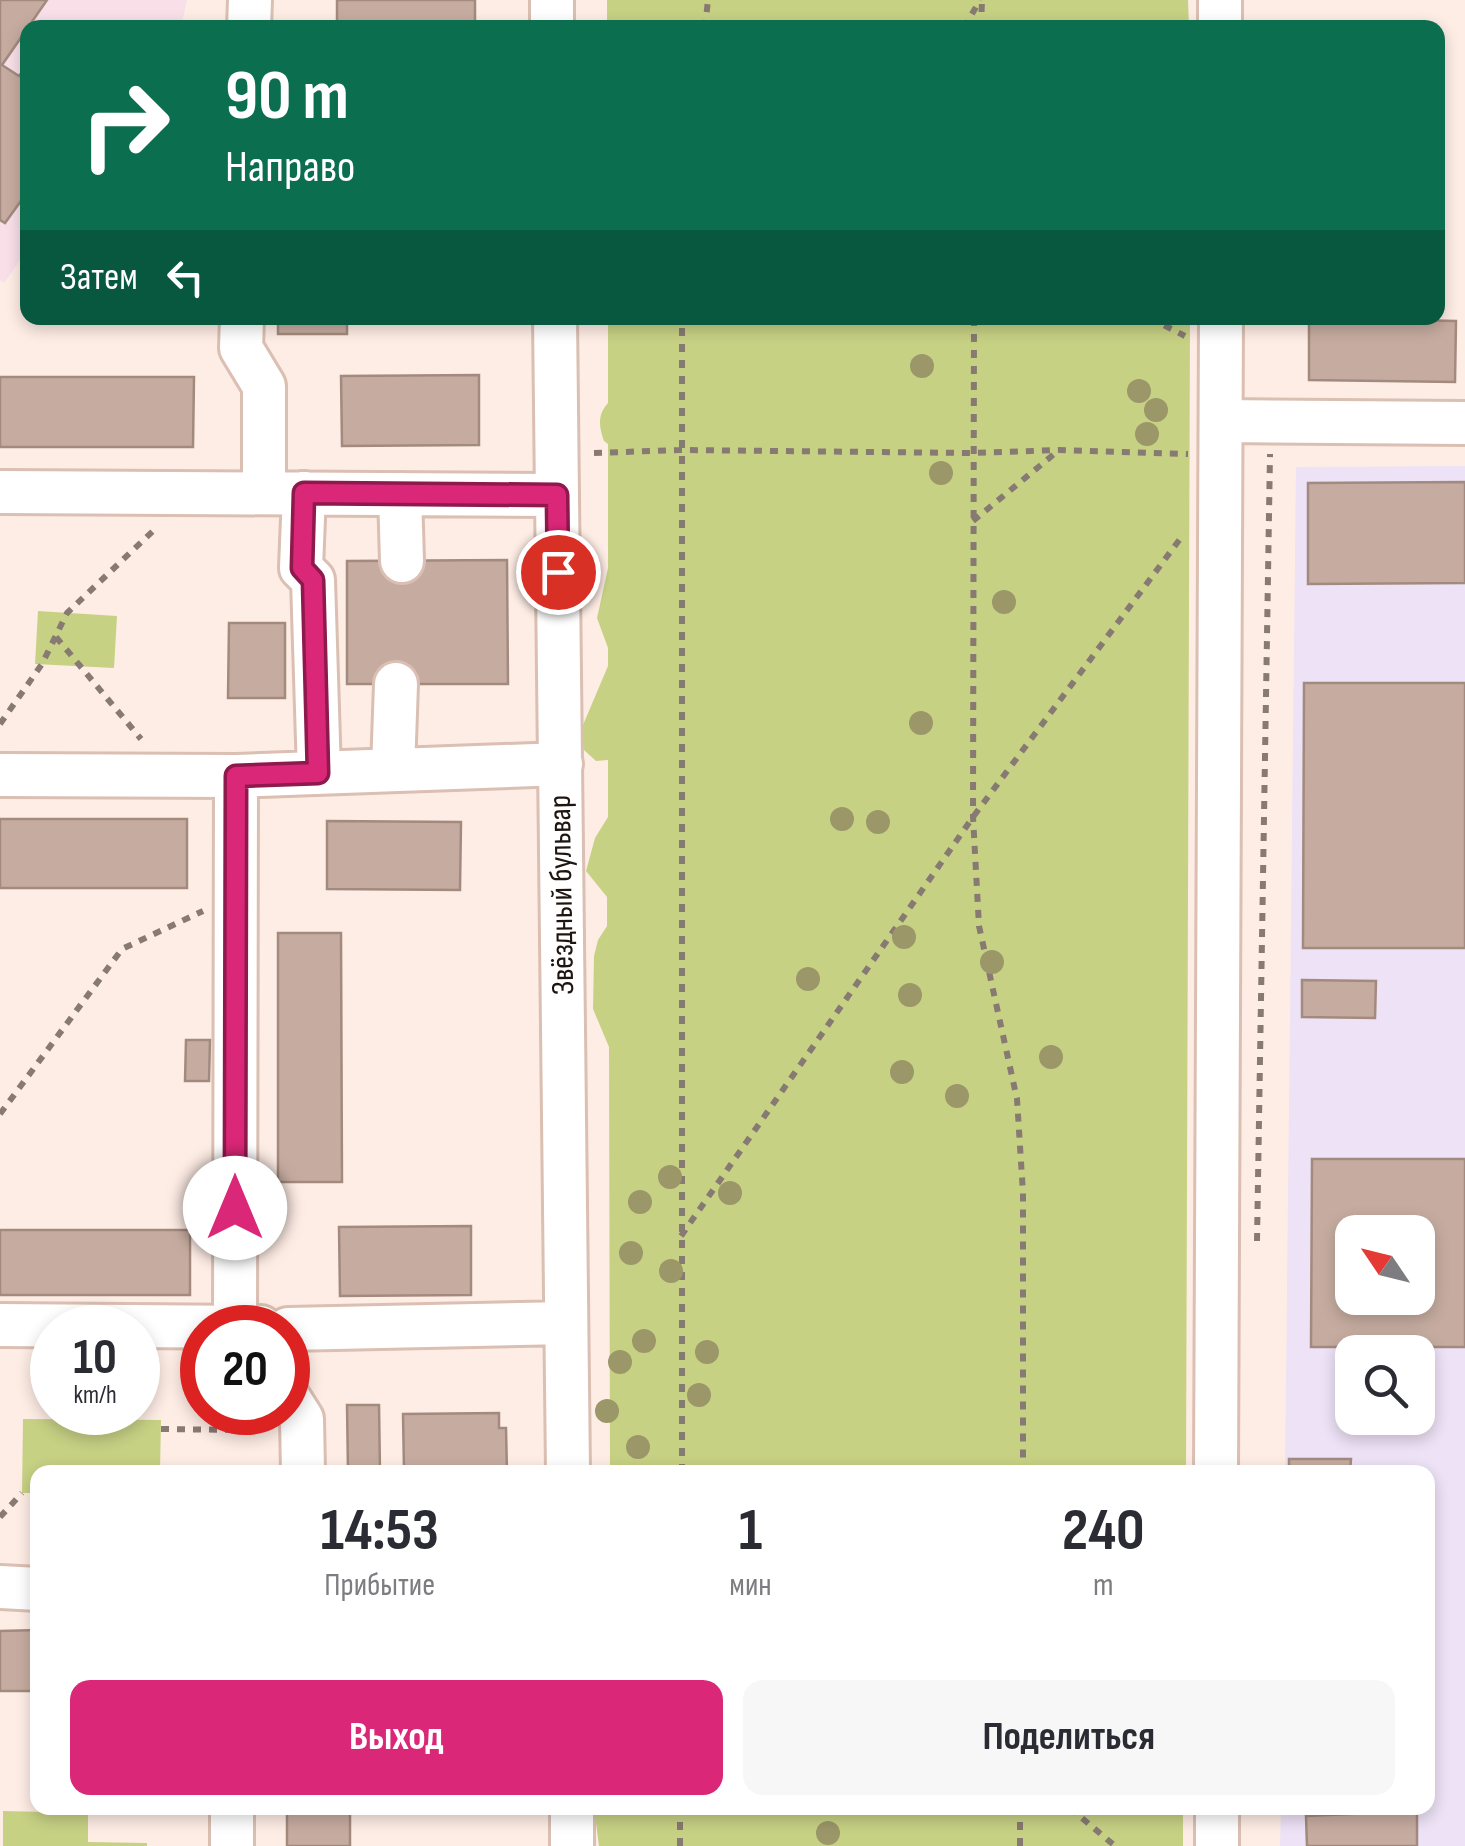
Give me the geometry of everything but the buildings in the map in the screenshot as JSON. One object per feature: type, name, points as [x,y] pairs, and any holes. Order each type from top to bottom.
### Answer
[{"type":"street","points":[[242,325],[241,348],[264,386],[302,568],[313,580],[318,773]]},
{"type":"street","name":"Звёздный бульвар","points":[[556,325],[568,1465]]},
{"type":"street","points":[[1206,328],[1222,421],[1216,1465]]},
{"type":"street","points":[[1222,421],[1465,424]]},
{"type":"street","points":[[0,492],[557,495]]},
{"type":"street","points":[[400,494],[402,561]]},
{"type":"street","points":[[393,770],[396,684]]},
{"type":"street","points":[[0,776],[236,776],[560,764]]},
{"type":"street","points":[[236,776],[249,1305]]},
{"type":"street","points":[[310,1329],[566,1323]]},
{"type":"street","points":[[0,1325],[180,1326]]},
{"type":"street","points":[[303,1435],[304,1465]]},
{"type":"street","points":[[0,1587],[30,1589]]},
{"type":"street","points":[[232,1815],[232,1846]]},
{"type":"street","points":[[572,1815],[572,1846]]},
{"type":"street","points":[[1216,1815],[1217,1846]]},
{"type":"path","points":[[682,1465],[683,325]]},
{"type":"path","points":[[974,325],[973,817],[979,926],[1017,1099],[1023,1192],[1023,1465]]},
{"type":"path","points":[[972,522],[1059,450]]},
{"type":"path","points":[[594,453],[1059,450],[1190,454]]},
{"type":"path","points":[[1257,1256],[1270,452]]},
{"type":"path","points":[[0,724],[42,664],[67,613],[194,491]]},
{"type":"path","points":[[680,1237],[973,817],[1186,530]]},
{"type":"path","points":[[56,637],[145,743],[158,776]]},
{"type":"path","points":[[0,1114],[122,949],[236,895]]},
{"type":"path","points":[[161,1428],[180,1430]]},
{"type":"path","points":[[0,1518],[22,1493]]},
{"type":"path","points":[[680,1815],[680,1846]]},
{"type":"path","points":[[1020,1815],[1020,1846]]},
{"type":"path","points":[[1078,1815],[1115,1846]]},
{"type":"shaded area","points":[[0,0],[187,0],[183,20],[20,20],[20,260],[4,283],[0,280]]},
{"type":"shaded area","points":[[1465,466],[1465,1846],[1280,1846],[1281,1815],[1435,1815],[1435,1465],[1285,1465],[1296,467]]},
{"type":"green space","points":[[607,0],[1188,0],[1189,20],[607,20]]},
{"type":"green space","points":[[608,325],[1190,325],[1186,1465],[610,1465],[609,1047],[593,1009],[594,956],[607,926],[607,897],[586,871],[595,838],[608,817],[608,760],[596,761],[584,750],[580,732],[608,666],[608,648],[597,618],[608,568],[608,444],[600,421],[608,403]]},
{"type":"green space","points":[[38,611],[117,616],[114,668],[35,664]]},
{"type":"green space","points":[[23,1419],[30,1419],[30,1435],[160,1435],[161,1420],[160,1465],[30,1465],[30,1493],[22,1493]]},
{"type":"green space","points":[[3,1811],[88,1815],[88,1842],[147,1843],[147,1846],[3,1846]]},
{"type":"green space","points":[[595,1815],[1183,1815],[1183,1846],[599,1846]]},
{"type":"route","points":[[235,1208],[236,776],[318,773],[313,580],[302,568],[304,493],[557,495],[558,572]]}]
